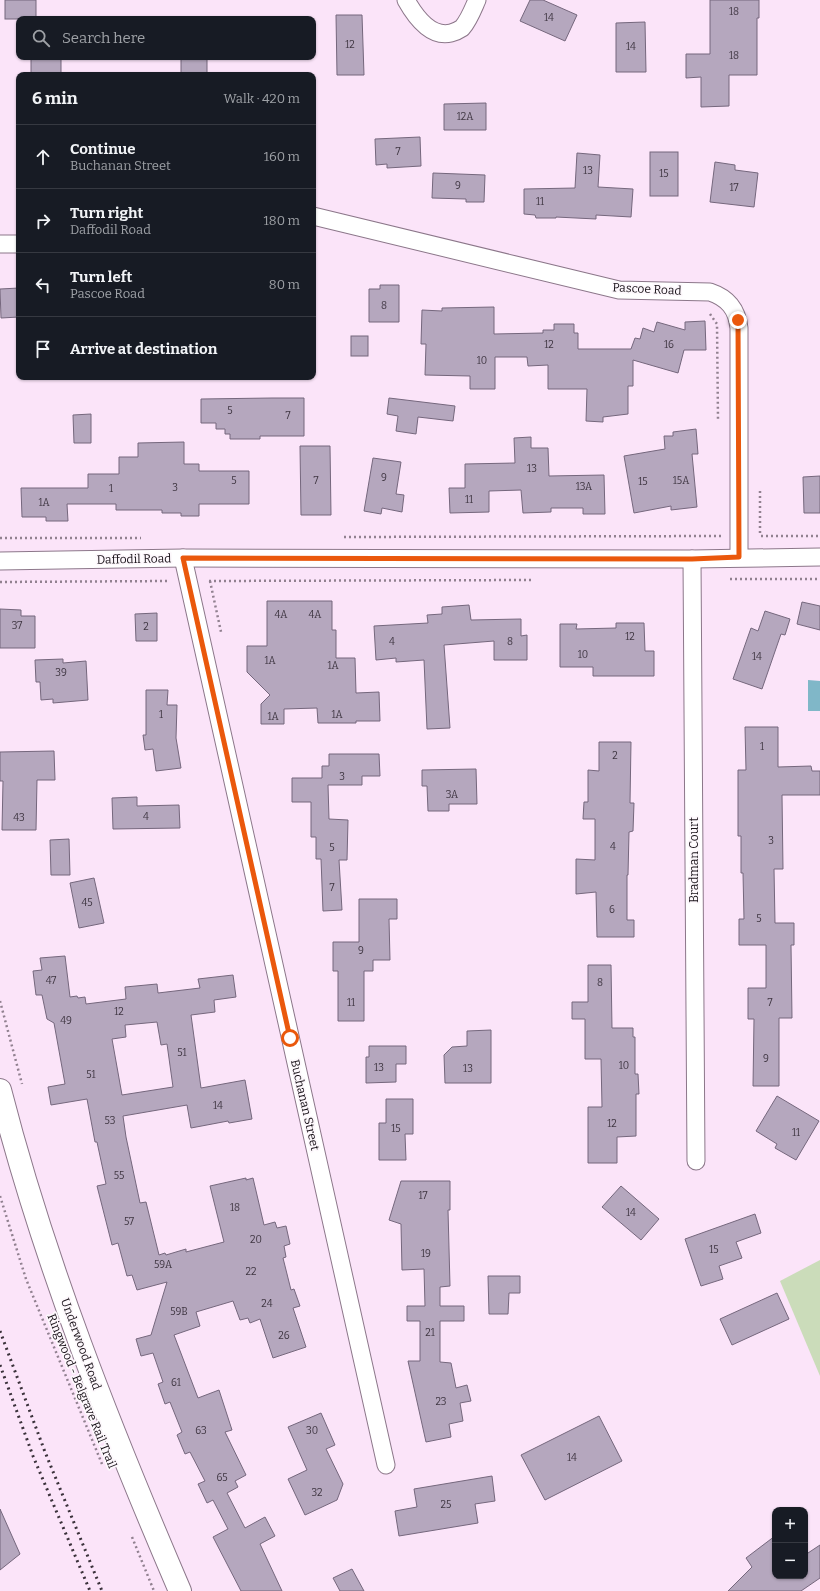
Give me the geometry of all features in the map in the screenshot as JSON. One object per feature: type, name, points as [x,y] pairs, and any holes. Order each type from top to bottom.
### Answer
[{"type":"main road","name":"Underwood Road","points":[[0,1090],[36,1218],[56,1278],[128,1466],[180,1591]]},
{"type":"street","points":[[406,0],[418,19],[427,27],[436,33],[446,34],[462,28],[477,0]]},
{"type":"street","name":"Pascoe Road","points":[[316,217],[619,290],[705,292],[719,295],[726,300],[732,305],[738,320],[739,328],[739,557]]},
{"type":"street","points":[[0,244],[16,244]]},
{"type":"street","name":"Daffodil Road","points":[[0,561],[183,558],[692,559],[739,557],[820,557]]},
{"type":"street","name":"Buchanan Street","points":[[183,558],[386,1465]]},
{"type":"street","name":"Bradman Court","points":[[692,559],[696,1161]]},
{"type":"path","points":[[708,312],[717,324],[718,426]]},
{"type":"path","points":[[340,538],[719,536],[719,529]]},
{"type":"path","points":[[760,536],[820,536]]},
{"type":"path","points":[[0,538],[147,538]]},
{"type":"path","points":[[722,579],[820,579]]},
{"type":"path","points":[[210,582],[542,580]]},
{"type":"path","points":[[0,582],[171,581]]},
{"type":"path","points":[[0,1001],[23,1087]]},
{"type":"path","name":"Ringwood - Belgrave Rail Trail","points":[[0,1196],[26,1279],[103,1468]]},
{"type":"path","points":[[130,1533],[154,1591]]},
{"type":"green space","points":[[820,1260],[820,1376],[780,1281]]},
{"type":"water","points":[[808,680],[820,681],[820,711],[808,711]]},
{"type":"building","points":[[5,0],[36,0],[36,16],[16,16],[16,19],[5,19]]},
{"type":"building","points":[[530,0],[543,0],[577,15],[565,41],[520,21]]},
{"type":"building","points":[[710,0],[759,0],[759,18],[757,18],[757,75],[729,75],[729,106],[701,107],[701,77],[686,78],[686,54],[710,54]]},
{"type":"building","points":[[336,15],[362,15],[364,75],[337,75]]},
{"type":"building","points":[[645,22],[646,72],[616,72],[616,23]]},
{"type":"building","points":[[31,60],[61,60],[61,72],[31,72]]},
{"type":"building","points":[[181,60],[207,60],[207,72],[181,72]]},
{"type":"building","points":[[486,103],[486,130],[444,130],[444,104]]},
{"type":"building","points":[[420,137],[421,166],[387,168],[387,164],[376,165],[375,139]]},
{"type":"building","points":[[650,152],[678,152],[678,196],[650,196]]},
{"type":"building","points":[[577,153],[600,155],[598,187],[633,189],[631,217],[596,215],[596,219],[556,217],[536,218],[535,215],[524,214],[524,189],[575,188]]},
{"type":"building","points":[[715,162],[735,165],[735,170],[758,173],[754,207],[710,202]]},
{"type":"building","points":[[433,173],[485,175],[484,202],[466,202],[466,199],[432,198]]},
{"type":"building","points":[[380,285],[399,285],[399,322],[369,322],[369,289],[380,289]]},
{"type":"building","points":[[16,288],[16,317],[1,318],[0,289]]},
{"type":"building","points":[[494,307],[494,334],[543,333],[543,330],[554,330],[554,324],[574,324],[574,333],[578,333],[578,349],[631,349],[635,338],[640,339],[643,328],[654,332],[657,322],[685,330],[685,322],[705,321],[706,350],[684,350],[678,373],[633,360],[633,386],[628,386],[628,414],[603,417],[603,422],[586,421],[587,389],[548,389],[548,365],[528,366],[527,357],[495,357],[495,389],[470,389],[470,376],[425,375],[426,344],[421,344],[422,310],[442,311],[442,308]]},
{"type":"building","points":[[351,336],[368,336],[368,356],[351,356]]},
{"type":"building","points":[[304,398],[304,436],[260,436],[260,439],[230,439],[230,434],[225,434],[225,429],[216,429],[216,423],[201,423],[201,399]]},
{"type":"building","points":[[389,398],[455,406],[453,421],[418,417],[416,434],[396,431],[398,416],[387,414]]},
{"type":"building","points":[[91,414],[91,443],[74,443],[73,415]]},
{"type":"building","points":[[696,429],[698,454],[692,454],[697,507],[671,510],[671,506],[634,513],[624,456],[665,449],[664,436],[673,436],[673,432]]},
{"type":"building","points":[[531,437],[531,448],[548,448],[549,476],[604,475],[605,514],[583,514],[583,508],[551,508],[551,512],[523,513],[521,490],[489,491],[489,512],[450,513],[449,488],[465,488],[465,464],[515,463],[514,438]]},
{"type":"building","points":[[184,442],[184,464],[199,464],[199,471],[249,471],[249,504],[199,504],[199,516],[181,516],[181,513],[162,513],[162,510],[116,510],[116,504],[67,504],[68,521],[46,521],[46,517],[22,517],[21,488],[88,488],[88,474],[119,474],[119,457],[138,457],[138,443]]},
{"type":"building","points":[[300,446],[330,446],[331,515],[301,515]]},
{"type":"building","points":[[373,458],[401,462],[396,494],[404,495],[402,512],[382,508],[381,514],[364,511]]},
{"type":"building","points":[[820,476],[820,513],[804,513],[803,477]]},
{"type":"building","points":[[267,601],[332,601],[332,630],[336,630],[336,658],[355,658],[356,693],[379,692],[380,721],[356,721],[356,723],[318,723],[317,708],[284,709],[284,724],[261,724],[261,704],[270,695],[247,672],[247,646],[267,646]]},
{"type":"building","points":[[802,602],[820,606],[820,630],[797,624]]},
{"type":"building","points":[[469,605],[471,620],[521,619],[521,636],[527,635],[527,660],[494,660],[494,641],[444,645],[450,728],[427,729],[424,660],[396,662],[396,658],[376,660],[374,626],[428,623],[427,615],[442,614],[442,607]]},
{"type":"building","points":[[0,609],[21,610],[21,616],[35,616],[35,648],[0,648]]},
{"type":"building","points":[[765,611],[790,619],[785,635],[781,634],[762,689],[733,679],[751,628],[758,631]]},
{"type":"building","points":[[157,613],[157,641],[136,641],[135,614]]},
{"type":"building","points":[[616,623],[644,623],[645,651],[654,651],[654,676],[593,676],[593,667],[560,667],[560,624],[577,624],[576,629],[616,628]]},
{"type":"building","points":[[63,659],[63,663],[86,661],[88,700],[53,703],[53,699],[41,700],[40,682],[36,682],[35,660]]},
{"type":"building","points":[[146,690],[168,690],[167,705],[177,705],[176,738],[181,768],[156,771],[153,749],[145,750],[143,735],[146,735]]},
{"type":"building","points":[[745,727],[778,727],[778,767],[811,766],[812,771],[820,771],[820,795],[782,795],[783,869],[774,869],[775,923],[794,923],[794,945],[791,945],[792,1018],[779,1018],[779,1086],[753,1086],[754,1019],[748,1019],[748,988],[766,988],[766,945],[739,945],[739,919],[744,919],[743,873],[741,873],[741,836],[738,836],[738,770],[746,770]]},
{"type":"building","points":[[599,742],[631,742],[630,803],[634,803],[633,831],[629,832],[627,920],[634,920],[634,937],[597,937],[596,892],[576,894],[576,859],[595,860],[595,819],[583,819],[584,802],[588,802],[588,770],[599,771]]},
{"type":"building","points":[[54,751],[55,780],[37,780],[36,830],[2,830],[3,781],[0,781],[0,752]]},
{"type":"building","points":[[329,754],[379,754],[380,776],[362,776],[362,785],[328,785],[329,819],[348,820],[347,860],[339,860],[342,910],[323,911],[321,859],[316,859],[316,837],[311,837],[311,802],[292,802],[292,778],[322,778],[322,766],[329,766]]},
{"type":"building","points":[[476,769],[477,804],[449,804],[449,811],[428,811],[427,786],[422,786],[422,770]]},
{"type":"building","points":[[137,797],[137,806],[179,805],[180,828],[113,829],[112,798]]},
{"type":"building","points":[[69,839],[70,875],[51,875],[50,840]]},
{"type":"building","points":[[94,878],[104,923],[79,928],[70,883]]},
{"type":"building","points":[[359,899],[397,899],[397,919],[389,919],[390,960],[373,960],[373,971],[364,971],[364,1021],[338,1021],[338,971],[333,971],[333,942],[359,942]]},
{"type":"building","points":[[65,956],[70,997],[85,997],[86,1004],[126,999],[125,987],[157,984],[158,993],[200,988],[198,979],[233,975],[236,997],[214,1000],[215,1012],[191,1015],[201,1088],[245,1080],[252,1119],[229,1123],[228,1121],[191,1128],[187,1105],[123,1116],[140,1203],[146,1202],[159,1255],[165,1253],[166,1255],[186,1249],[186,1252],[224,1242],[210,1186],[246,1178],[246,1180],[253,1178],[264,1225],[275,1222],[277,1228],[286,1226],[290,1244],[284,1246],[286,1257],[283,1258],[291,1290],[294,1289],[300,1306],[293,1308],[306,1347],[273,1358],[260,1319],[250,1323],[248,1318],[240,1320],[233,1301],[196,1312],[200,1326],[174,1335],[198,1398],[219,1390],[232,1430],[225,1432],[246,1475],[235,1481],[238,1487],[227,1493],[245,1528],[265,1517],[275,1536],[260,1544],[282,1591],[241,1591],[213,1537],[228,1529],[213,1500],[207,1503],[198,1484],[205,1481],[190,1452],[185,1454],[177,1435],[182,1432],[170,1402],[165,1404],[158,1384],[163,1382],[153,1353],[141,1356],[136,1339],[151,1335],[167,1282],[137,1290],[132,1275],[127,1276],[118,1243],[112,1245],[97,1186],[106,1184],[97,1142],[95,1142],[87,1099],[51,1105],[48,1087],[65,1084],[54,1023],[47,1019],[42,995],[36,995],[33,971],[42,970],[40,958]],"holes":[[[157,1022],[161,1045],[167,1044],[173,1087],[122,1095],[112,1039],[126,1037],[125,1025]]]},
{"type":"building","points":[[588,965],[611,965],[612,1028],[633,1028],[633,1037],[635,1037],[635,1074],[638,1074],[639,1094],[636,1094],[636,1136],[617,1137],[617,1163],[588,1163],[588,1107],[602,1107],[601,1059],[585,1059],[585,1019],[572,1019],[572,1002],[588,1002]]},
{"type":"building","points":[[491,1030],[491,1083],[445,1083],[444,1055],[452,1047],[467,1046],[467,1031]]},
{"type":"building","points":[[369,1046],[406,1046],[406,1064],[396,1064],[396,1082],[366,1083],[366,1057],[369,1057]]},
{"type":"building","points":[[777,1096],[819,1121],[796,1160],[775,1148],[777,1144],[756,1131]]},
{"type":"building","points":[[386,1099],[413,1099],[413,1134],[405,1134],[406,1160],[379,1160],[379,1123],[386,1123]]},
{"type":"building","points":[[401,1181],[450,1181],[450,1210],[448,1210],[450,1286],[440,1287],[440,1306],[464,1306],[464,1321],[440,1321],[440,1362],[451,1363],[456,1388],[467,1385],[471,1401],[460,1403],[463,1421],[449,1424],[451,1437],[426,1442],[408,1361],[420,1361],[420,1321],[407,1321],[407,1306],[425,1306],[424,1269],[402,1270],[401,1224],[389,1220]]},
{"type":"building","points":[[621,1186],[659,1219],[641,1240],[602,1207]]},
{"type":"building","points":[[755,1214],[761,1233],[736,1242],[742,1258],[719,1266],[723,1279],[701,1286],[685,1239]]},
{"type":"building","points":[[488,1276],[520,1276],[520,1293],[509,1293],[508,1314],[489,1314]]},
{"type":"building","points":[[777,1293],[789,1319],[732,1345],[720,1319]]},
{"type":"building","points":[[321,1413],[335,1445],[326,1449],[343,1484],[337,1500],[305,1515],[288,1479],[307,1470],[288,1427]]},
{"type":"building","points":[[599,1416],[622,1461],[545,1500],[521,1455]]},
{"type":"building","points":[[492,1476],[495,1501],[475,1504],[478,1523],[399,1536],[395,1511],[417,1507],[414,1489]]},
{"type":"building","points":[[0,1509],[20,1554],[0,1570]]},
{"type":"building","points":[[772,1538],[772,1579],[808,1579],[808,1553],[820,1545],[820,1578],[801,1591],[728,1591],[752,1567],[746,1558]]},
{"type":"building","points":[[352,1569],[364,1591],[340,1591],[333,1578]]},
{"type":"railway","points":[[0,1331],[45,1452],[102,1591]]},
{"type":"railway","points":[[0,1365],[33,1456],[90,1591]]},
{"type":"route","points":[[290,1038],[183,558],[692,559],[739,557],[738,320]]}]
